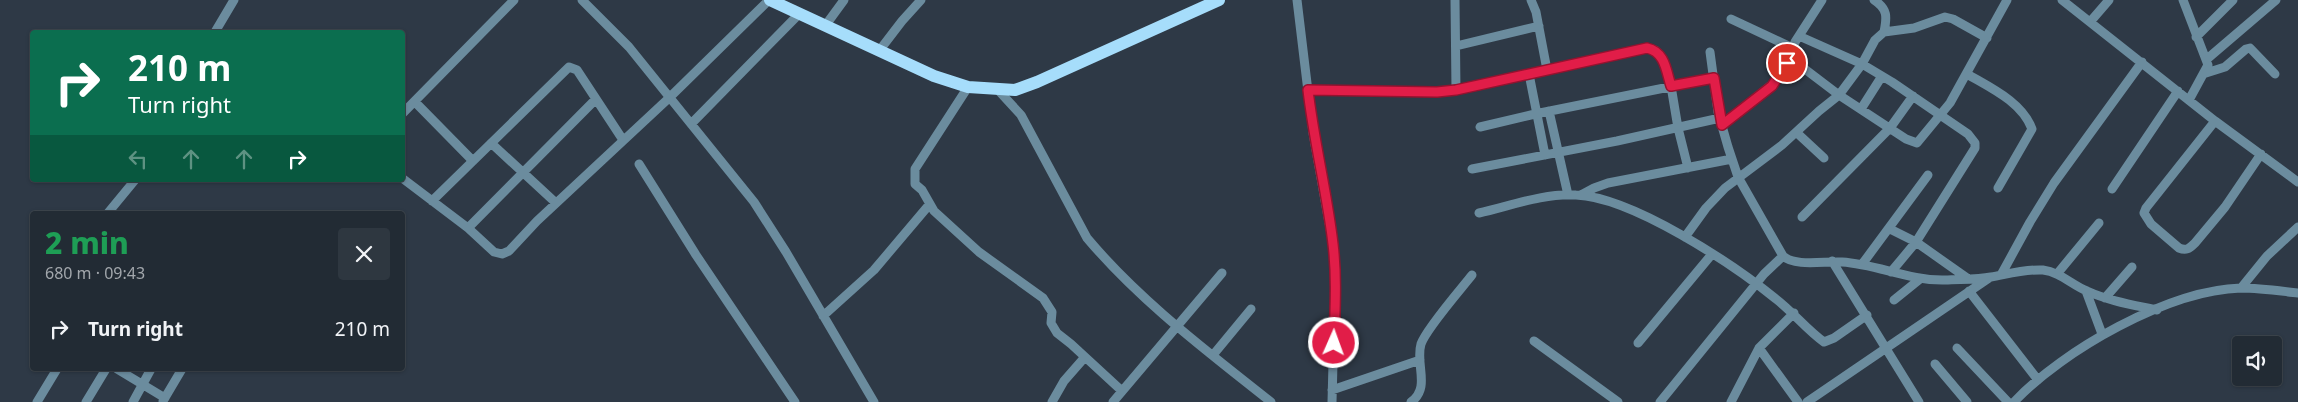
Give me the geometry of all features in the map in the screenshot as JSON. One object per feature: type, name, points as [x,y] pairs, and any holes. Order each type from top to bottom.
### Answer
[{"type":"main road","points":[[769,0],[934,76],[968,87],[998,90],[1015,90],[1037,82],[1219,0]]},
{"type":"street","points":[[216,30],[234,0]]},
{"type":"street","points":[[405,111],[514,0]]},
{"type":"street","points":[[582,0],[629,47],[754,202],[786,252],[874,402]]},
{"type":"street","points":[[405,180],[468,228],[494,252],[502,254],[508,251],[669,98],[769,0]]},
{"type":"street","points":[[825,26],[844,0]]},
{"type":"street","points":[[879,52],[902,21],[921,0]]},
{"type":"street","points":[[1297,0],[1313,133],[1333,245],[1335,284],[1332,402]]},
{"type":"street","points":[[1531,0],[1539,26],[1548,70]]},
{"type":"street","points":[[1472,170],[1678,128],[1721,122],[1772,86],[1799,36],[1822,0]]},
{"type":"street","points":[[1874,0],[1881,5],[1887,16],[1884,32]]},
{"type":"street","points":[[1789,57],[1839,95],[1914,143],[1917,143],[1941,115],[1968,74],[2007,0]]},
{"type":"street","points":[[2062,0],[2215,121],[2298,182]]},
{"type":"street","points":[[2090,22],[2109,0]]},
{"type":"street","points":[[2183,0],[2196,37],[2207,59],[2208,66],[2206,73],[2189,100]]},
{"type":"street","points":[[2196,37],[2232,0]]},
{"type":"street","points":[[2207,59],[2276,0]]},
{"type":"street","points":[[1456,90],[1458,1]]},
{"type":"street","points":[[691,124],[799,14]]},
{"type":"street","points":[[1685,237],[1706,208],[1725,188],[1750,170],[1839,95],[1862,64],[1875,40],[1884,32],[1914,28],[1945,17],[1953,19],[1987,38]]},
{"type":"street","points":[[1731,19],[1793,48]]},
{"type":"street","points":[[1456,46],[1539,26]]},
{"type":"street","points":[[1799,36],[1862,64],[1882,76],[1968,134],[1975,143],[1975,148],[1916,242],[1891,272]]},
{"type":"street","points":[[1308,90],[1437,92],[1456,90],[1647,48],[1656,50],[1661,56],[1671,86],[1678,128],[1688,168]]},
{"type":"street","points":[[2206,73],[2225,67],[2246,49],[2250,48],[2276,74]]},
{"type":"street","points":[[1710,52],[1721,122],[1738,177],[1783,256],[1789,262],[1798,264],[1832,261],[1863,263],[1920,279],[1989,278],[2036,270],[2057,274],[2086,291],[2105,298],[2157,310]]},
{"type":"street","points":[[2001,275],[2054,183],[2142,62]]},
{"type":"street","points":[[432,201],[569,67],[573,66],[577,70],[623,140]]},
{"type":"street","points":[[1529,74],[1544,155]]},
{"type":"street","points":[[1968,74],[2008,99],[2030,124],[2032,129],[1998,188]]},
{"type":"street","points":[[1861,109],[1882,76]]},
{"type":"street","points":[[1480,127],[1549,111],[1714,78]]},
{"type":"street","points":[[968,87],[915,169],[915,184],[926,196],[929,205],[979,252],[1043,298],[1052,312],[1053,328],[1122,391]]},
{"type":"street","points":[[998,90],[1021,115],[1087,238],[1126,280],[1177,326],[1269,401]]},
{"type":"street","points":[[2112,190],[2178,91]]},
{"type":"street","points":[[1802,217],[1890,128],[1913,96]]},
{"type":"street","points":[[468,228],[596,99]]},
{"type":"street","points":[[414,102],[473,161]]},
{"type":"street","points":[[1549,111],[1568,195]]},
{"type":"street","points":[[2215,121],[2144,213],[2151,224],[2178,248],[2184,250],[2195,244],[2225,206],[2261,154]]},
{"type":"street","points":[[1796,132],[1824,158]]},
{"type":"street","points":[[491,143],[556,204]]},
{"type":"street","points":[[1581,195],[1608,183],[1732,158]]},
{"type":"street","points":[[639,164],[696,255],[795,402]]},
{"type":"street","points":[[1863,263],[1890,229],[1928,175]]},
{"type":"street","points":[[109,211],[133,182]]},
{"type":"street","points":[[1479,213],[1568,195],[1594,198],[1646,216],[1685,237],[1757,283],[1794,313],[1824,342],[1834,338],[1866,315]]},
{"type":"street","points":[[823,316],[874,270],[929,205]]},
{"type":"street","points":[[2057,274],[2099,223]]},
{"type":"street","points":[[2241,288],[2268,256],[2298,227]]},
{"type":"street","points":[[1890,229],[1916,242],[1967,278]]},
{"type":"street","points":[[1638,343],[1712,254]]},
{"type":"street","points":[[1660,402],[1757,283],[1783,256]]},
{"type":"street","points":[[1832,261],[1919,402]]},
{"type":"street","points":[[2105,298],[2132,267]]},
{"type":"street","points":[[1113,402],[1222,273]]},
{"type":"street","points":[[1411,402],[1419,395],[1422,387],[1421,344],[1472,275]]},
{"type":"street","points":[[1808,402],[1989,278]]},
{"type":"street","points":[[1894,300],[1920,279]]},
{"type":"street","points":[[2014,402],[2038,380],[2102,334],[2181,300],[2216,291],[2241,288],[2298,293]]},
{"type":"street","points":[[1969,291],[2038,380]]},
{"type":"street","points":[[2086,291],[2102,334]]},
{"type":"street","points":[[1213,356],[1251,309]]},
{"type":"street","points":[[1731,402],[1759,348],[1794,313]]},
{"type":"street","points":[[1534,341],[1618,402]]},
{"type":"street","points":[[1759,348],[1798,402]]},
{"type":"street","points":[[1957,348],[2008,402]]},
{"type":"street","points":[[1052,402],[1064,381],[1084,357]]},
{"type":"street","points":[[1332,390],[1420,360]]},
{"type":"street","points":[[1935,364],[1967,402]]},
{"type":"street","points":[[37,402],[56,371]]},
{"type":"street","points":[[86,402],[105,371]]},
{"type":"street","points":[[120,371],[143,384],[164,400],[181,371]]},
{"type":"street","points":[[133,402],[151,371]]},
{"type":"route","points":[[1334,343],[1335,284],[1333,245],[1313,133],[1308,90],[1437,92],[1456,90],[1647,48],[1656,50],[1661,56],[1671,86],[1714,78],[1718,112],[1722,125],[1772,86],[1787,63]]}]
